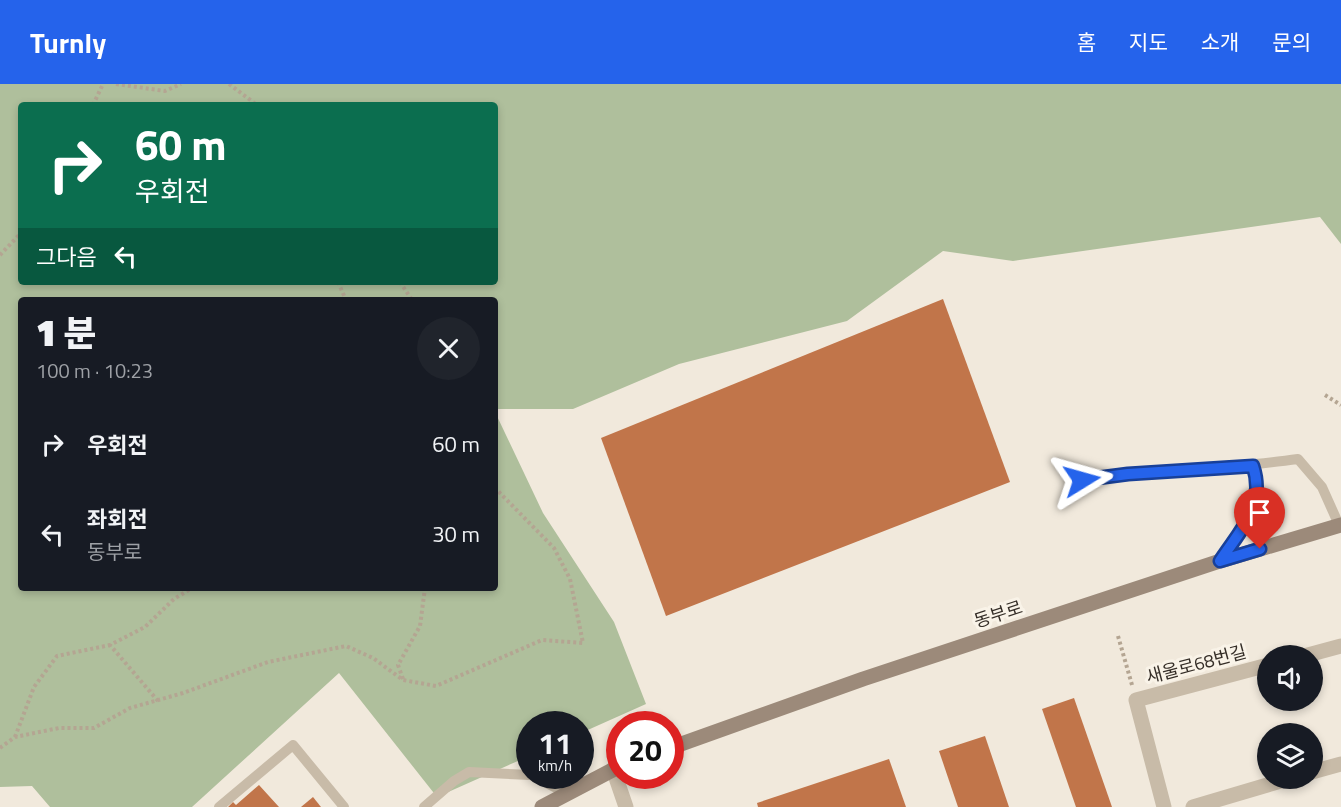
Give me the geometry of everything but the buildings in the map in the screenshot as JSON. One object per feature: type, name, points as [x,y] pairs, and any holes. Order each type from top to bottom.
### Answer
[{"type":"main road","name":"동부로","points":[[684,743],[863,679],[1220,561],[1340,528]]},
{"type":"main road","points":[[542,807],[606,773]]},
{"type":"street","points":[[1323,651],[1341,646]]},
{"type":"street","name":"새울로68번길","points":[[1164,807],[1136,700],[1257,668]]},
{"type":"street","points":[[1323,769],[1341,764]]},
{"type":"street","points":[[1193,807],[1257,788]]},
{"type":"street","points":[[621,789],[626,807]]},
{"type":"lane","points":[[1082,480],[1128,474],[1253,466],[1298,459],[1322,487],[1340,528]]},
{"type":"lane","points":[[1220,561],[1254,510],[1259,483],[1253,466]]},
{"type":"lane","points":[[219,807],[293,745],[345,807]]},
{"type":"lane","points":[[424,807],[454,781],[469,772],[516,774]]},
{"type":"lane","points":[[558,789],[566,793]]},
{"type":"path","points":[[94,102],[103,84]]},
{"type":"path","points":[[116,84],[165,92],[181,84]]},
{"type":"path","points":[[229,84],[253,102]]},
{"type":"path","points":[[0,255],[18,236]]},
{"type":"path","points":[[1325,395],[1341,405]]},
{"type":"path","points":[[0,748],[15,737],[59,728],[94,728],[130,708],[158,701],[268,662],[346,646],[373,658],[403,680],[436,686],[542,640],[583,643],[570,579],[554,548],[498,491]]},
{"type":"path","points":[[15,737],[34,687],[57,656],[110,645],[145,627],[174,599],[187,591]]},
{"type":"path","points":[[403,680],[398,665],[420,626],[425,591]]},
{"type":"path","points":[[1118,636],[1136,700]]},
{"type":"path","points":[[110,645],[158,701]]},
{"type":"green space","points":[[0,84],[1341,84],[1341,244],[1320,217],[1013,261],[943,251],[847,321],[679,364],[573,409],[498,409],[498,297],[18,297],[18,591],[498,591],[498,418],[543,513],[614,622],[646,704],[630,711],[606,711],[606,722],[594,727],[594,711],[516,711],[516,762],[437,797],[339,673],[192,807],[50,807],[32,786],[0,787]]},
{"type":"route","points":[[1082,480],[1128,474],[1253,466],[1259,483],[1254,510],[1220,561],[1260,549]]}]
